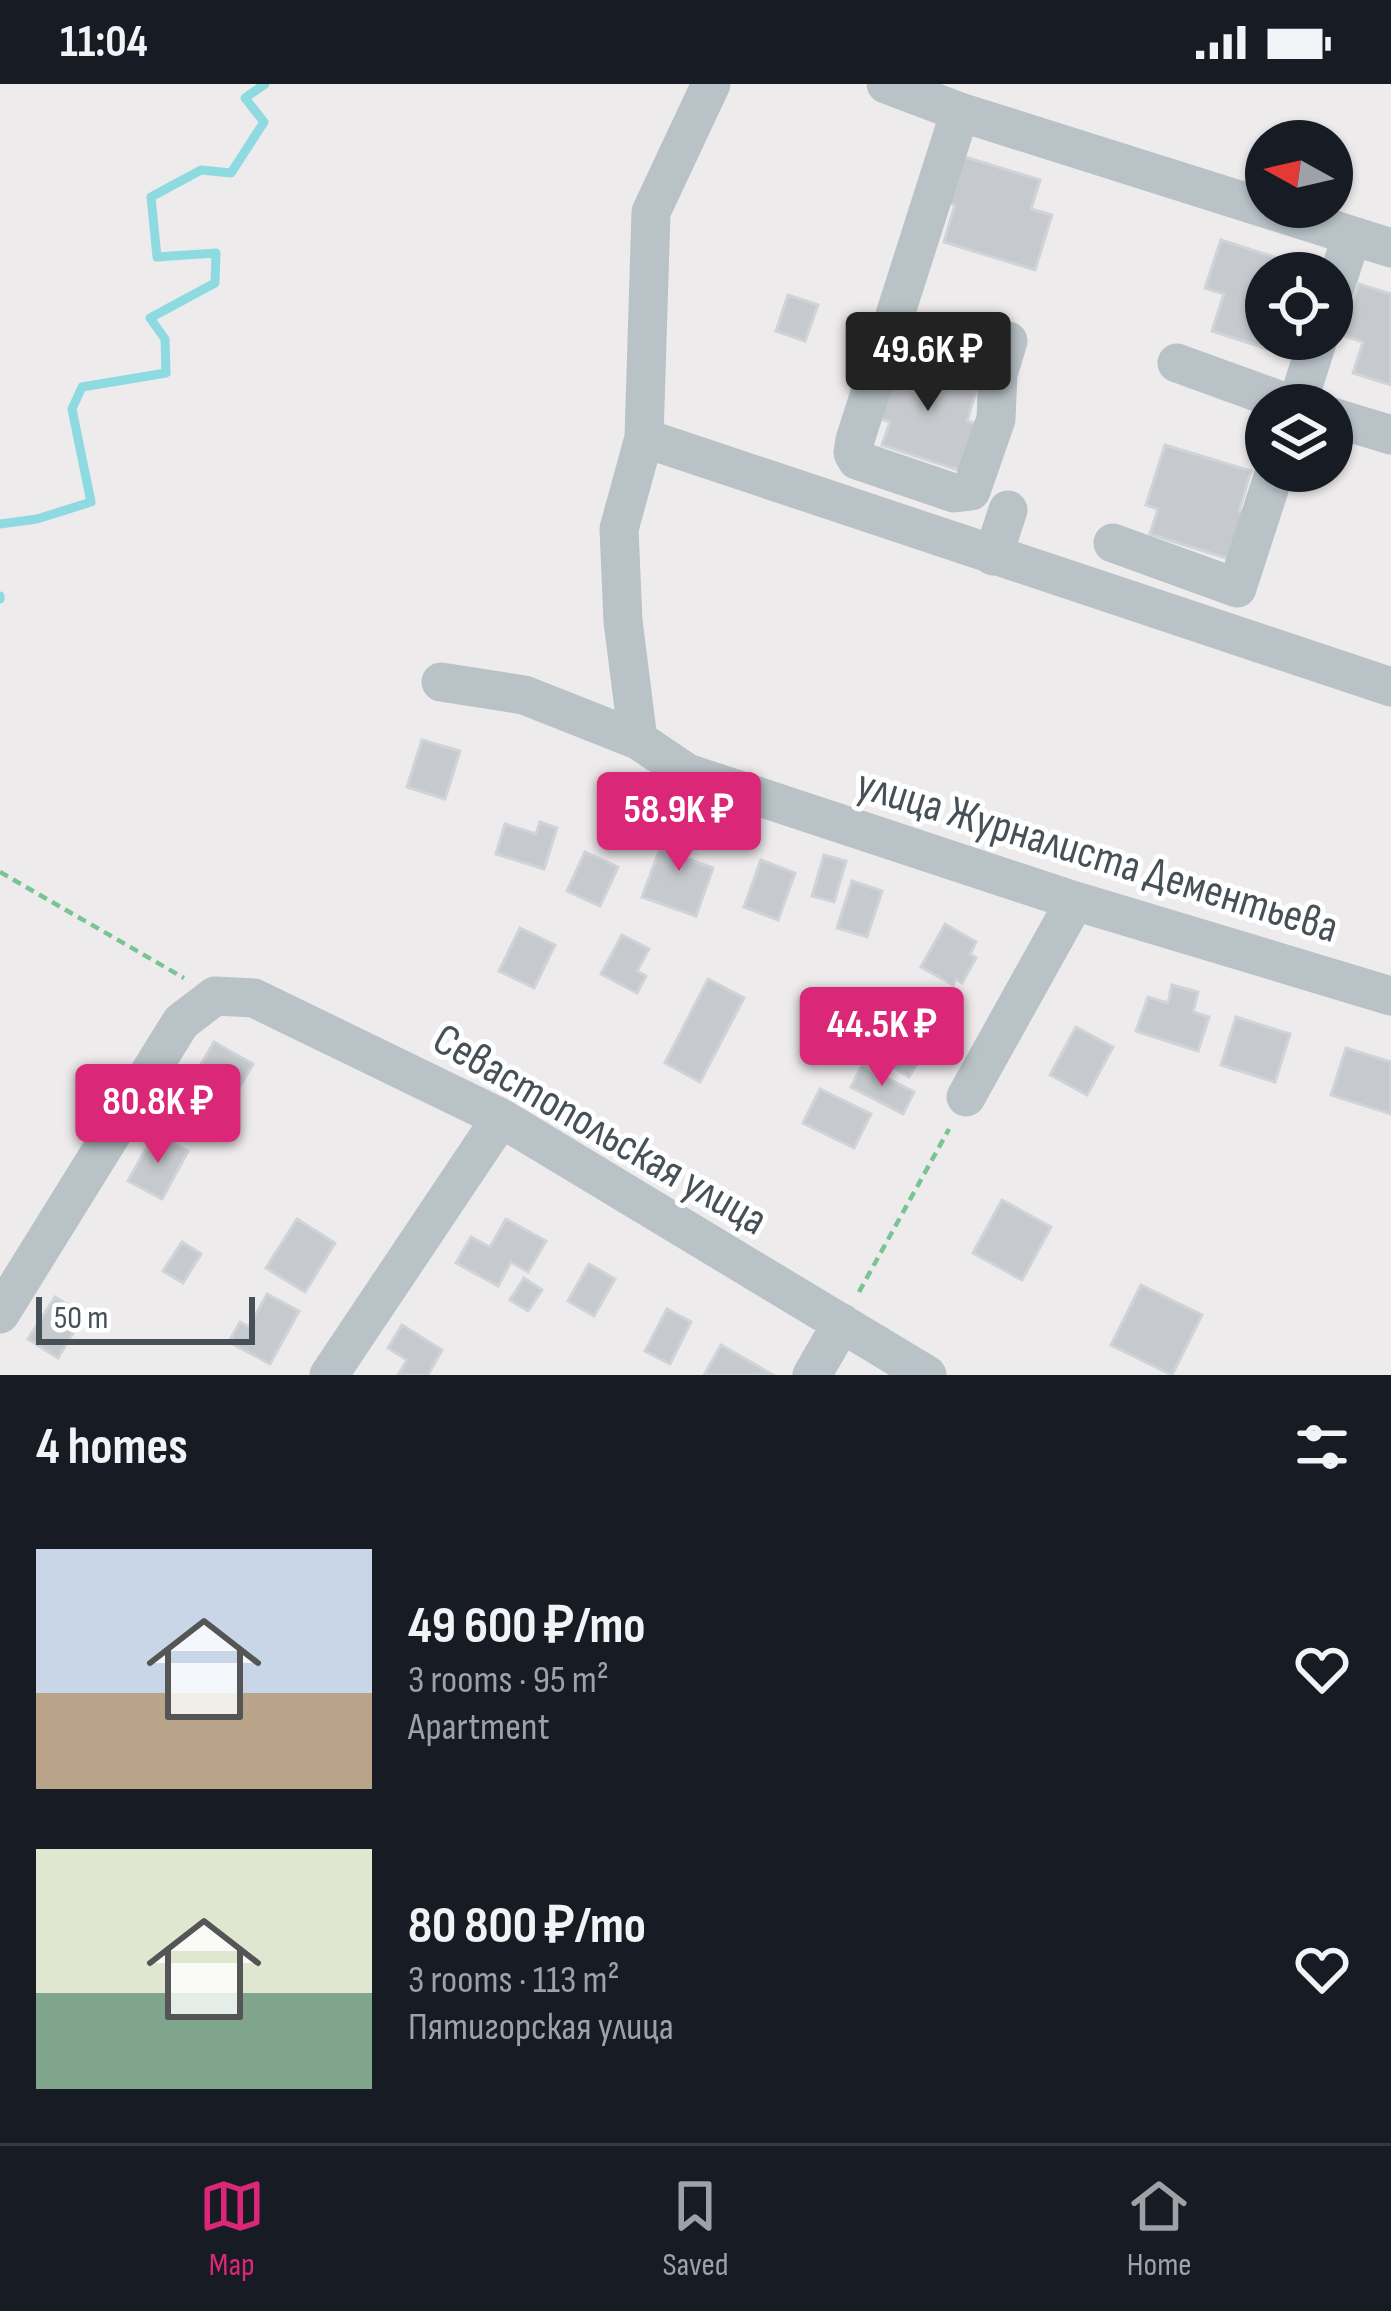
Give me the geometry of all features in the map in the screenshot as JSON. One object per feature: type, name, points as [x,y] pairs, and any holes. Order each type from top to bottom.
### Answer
[{"type":"street","points":[[638,740],[623,621],[619,529],[644,438],[652,212],[711,84]]},
{"type":"street","points":[[886,84],[960,112],[1391,248]]},
{"type":"street","points":[[960,112],[855,440],[857,460],[954,493],[971,491],[996,419],[998,374],[1008,341]]},
{"type":"street","points":[[1347,252],[1352,238]]},
{"type":"street","points":[[1177,363],[1245,387]]},
{"type":"street","points":[[1353,423],[1391,435]]},
{"type":"street","points":[[644,438],[1391,687]]},
{"type":"street","points":[[1113,543],[1237,588],[1268,492]]},
{"type":"street","points":[[993,556],[1008,510]]},
{"type":"street","name":"улица Журналиста Дементьева","points":[[441,682],[524,695],[638,740],[687,772],[1075,902],[1391,996]]},
{"type":"street","points":[[966,1097],[1075,902]]},
{"type":"street","points":[[0,1314],[181,1022],[215,996]]},
{"type":"street","name":"Севастопольская улица","points":[[215,996],[254,998],[501,1118],[927,1375]]},
{"type":"street","points":[[329,1375],[501,1118]]},
{"type":"street","points":[[812,1375],[842,1323]]},
{"type":"path","points":[[0,872],[215,996]]},
{"type":"path","points":[[842,1323],[966,1097]]},
{"type":"building","points":[[952,153],[1040,180],[1031,209],[1052,215],[1035,270],[944,242],[955,205],[939,199]]},
{"type":"building","points":[[1221,240],[1259,252],[1245,252],[1245,342],[1212,331],[1224,294],[1205,288]]},
{"type":"building","points":[[1359,284],[1391,294],[1391,385],[1353,373],[1363,342],[1353,339],[1353,302]]},
{"type":"building","points":[[788,295],[818,305],[805,341],[776,331]]},
{"type":"building","points":[[891,356],[978,384],[967,421],[983,426],[968,473],[882,445],[890,422],[872,416]]},
{"type":"building","points":[[1165,445],[1245,469],[1239,511],[1253,515],[1239,562],[1150,534],[1158,509],[1146,505]]},
{"type":"building","points":[[422,740],[460,751],[445,799],[407,787]]},
{"type":"building","points":[[681,816],[698,822],[685,858],[713,868],[696,916],[642,897],[660,849],[668,852]]},
{"type":"building","points":[[540,822],[557,828],[544,869],[496,854],[505,824],[536,834]]},
{"type":"building","points":[[585,852],[618,867],[600,906],[567,891]]},
{"type":"building","points":[[824,855],[846,861],[834,902],[812,896]]},
{"type":"building","points":[[761,860],[795,873],[778,920],[744,907]]},
{"type":"building","points":[[852,881],[882,891],[867,937],[837,928]]},
{"type":"building","points":[[945,924],[976,942],[970,954],[976,958],[962,983],[956,979],[953,985],[921,967]]},
{"type":"building","points":[[520,928],[555,945],[534,988],[499,971]]},
{"type":"building","points":[[622,935],[649,949],[637,971],[646,976],[637,993],[601,974]]},
{"type":"building","points":[[708,979],[744,998],[700,1082],[665,1063]]},
{"type":"building","points":[[1172,985],[1198,992],[1193,1012],[1209,1017],[1198,1051],[1136,1031],[1148,997],[1168,1003]]},
{"type":"building","points":[[909,1004],[935,1020],[925,1036],[931,1040],[909,1077],[876,1057]]},
{"type":"building","points":[[1236,1017],[1290,1034],[1275,1082],[1221,1065]]},
{"type":"building","points":[[1076,1027],[1113,1047],[1087,1095],[1050,1075]]},
{"type":"building","points":[[214,1042],[253,1064],[227,1109],[188,1086]]},
{"type":"building","points":[[1346,1048],[1391,1062],[1391,1114],[1331,1095]]},
{"type":"building","points":[[862,1065],[914,1092],[903,1114],[851,1087]]},
{"type":"building","points":[[820,1089],[871,1114],[854,1148],[803,1123]]},
{"type":"building","points":[[155,1133],[188,1151],[162,1199],[128,1181]]},
{"type":"building","points":[[1002,1200],[1051,1227],[1022,1280],[973,1253]]},
{"type":"building","points":[[297,1219],[335,1243],[305,1292],[266,1268]]},
{"type":"building","points":[[506,1219],[546,1241],[528,1272],[511,1262],[498,1286],[456,1263],[471,1237],[490,1247]]},
{"type":"building","points":[[182,1242],[201,1254],[183,1283],[163,1271]]},
{"type":"building","points":[[589,1264],[615,1279],[594,1316],[568,1301]]},
{"type":"building","points":[[524,1278],[542,1290],[528,1311],[510,1300]]},
{"type":"building","points":[[1141,1285],[1202,1315],[1172,1375],[1111,1345]]},
{"type":"building","points":[[267,1294],[299,1311],[270,1364],[229,1342],[240,1322],[249,1327]]},
{"type":"building","points":[[55,1297],[84,1315],[58,1358],[28,1339]]},
{"type":"building","points":[[667,1309],[691,1322],[670,1364],[645,1351]]},
{"type":"building","points":[[402,1325],[442,1350],[428,1375],[398,1375],[407,1360],[388,1348]]},
{"type":"building","points":[[721,1345],[773,1375],[704,1375]]},
{"type":"waterway","points":[[0,524],[37,519],[91,502],[72,409],[82,387],[166,373],[165,339],[150,318],[215,283],[216,253],[157,257],[151,197],[201,170],[231,173],[264,122],[245,98],[265,84]]}]
